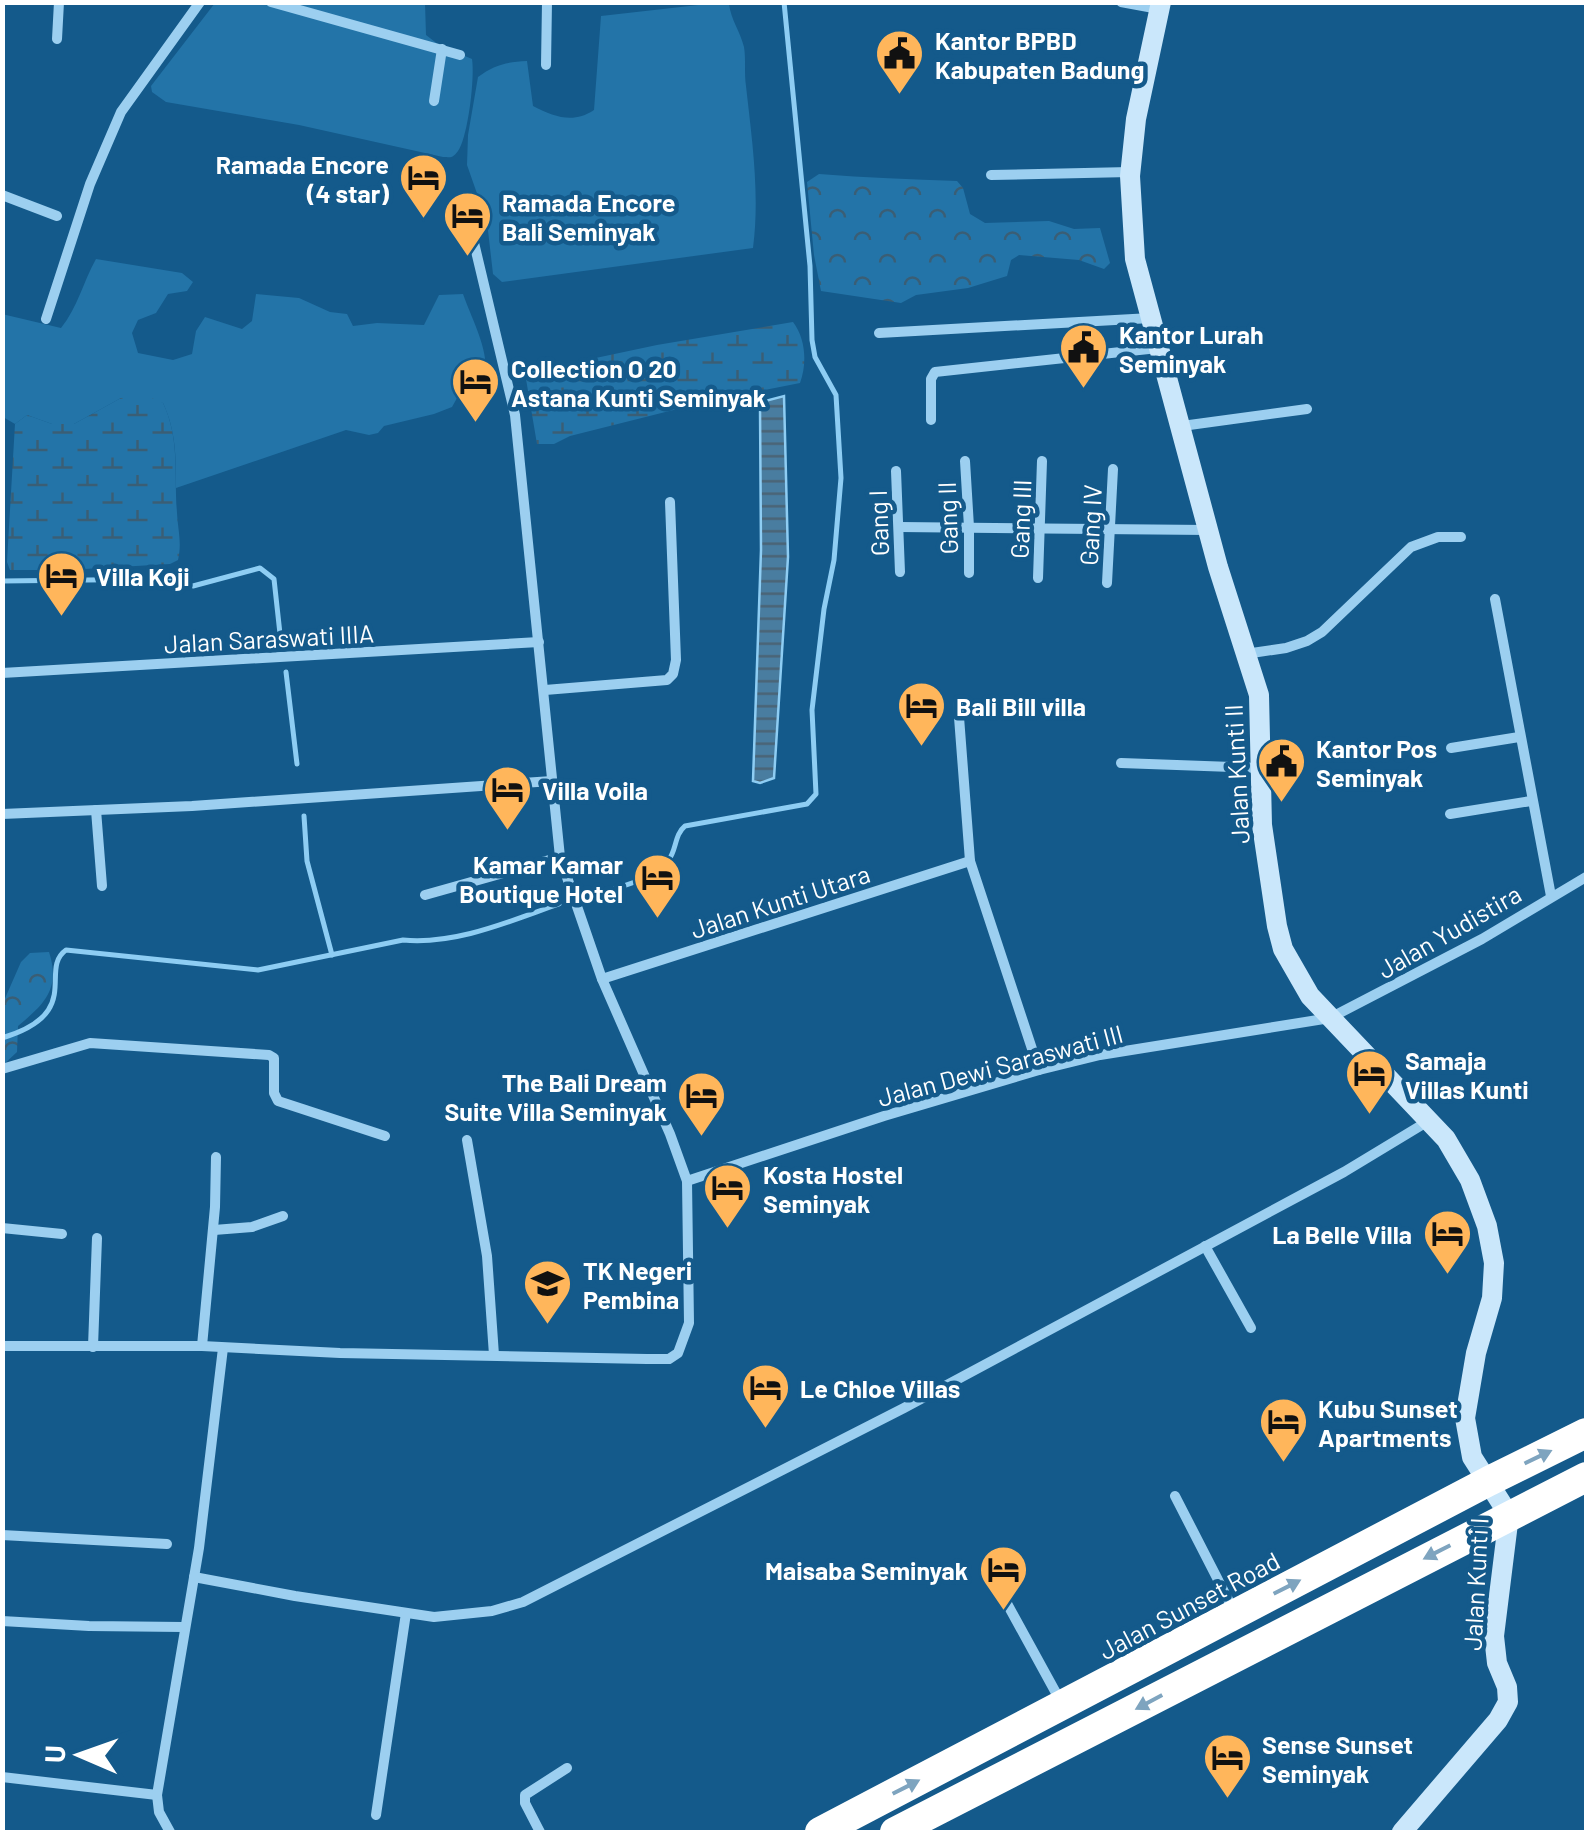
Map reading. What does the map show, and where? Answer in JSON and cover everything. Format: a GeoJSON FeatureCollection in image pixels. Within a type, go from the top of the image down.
{"type":"FeatureCollection","features":[{"type":"Feature","properties":{"kind":"highway","name":"Jalan Sunset Road"},"geometry":{"type":"LineString","coordinates":[[820,1832],[1489,1480],[1586,1433]]}},
{"type":"Feature","properties":{"kind":"highway"},"geometry":{"type":"LineString","coordinates":[[895,1832],[1586,1476]]}},
{"type":"Feature","properties":{"kind":"street"},"geometry":{"type":"LineString","coordinates":[[57,39],[59,2]]}},
{"type":"Feature","properties":{"kind":"street"},"geometry":{"type":"LineString","coordinates":[[46,318],[90,184],[122,112],[200,2]]}},
{"type":"Feature","properties":{"kind":"street"},"geometry":{"type":"LineString","coordinates":[[270,2],[460,55]]}},
{"type":"Feature","properties":{"kind":"street"},"geometry":{"type":"LineString","coordinates":[[546,66],[548,2]]}},
{"type":"Feature","properties":{"kind":"street"},"geometry":{"type":"LineString","coordinates":[[1121,2],[1160,6]]}},
{"type":"Feature","properties":{"kind":"street","name":"Jalan Kunti II"},"geometry":{"type":"LineString","coordinates":[[1160,6],[1136,119],[1130,172],[1135,258],[1208,530],[1259,695],[1263,837],[1277,926],[1301,983],[1430,1120],[1470,1180],[1487,1226],[1494,1262],[1492,1298],[1476,1352],[1465,1418],[1472,1457],[1489,1480]]}},
{"type":"Feature","properties":{"kind":"street"},"geometry":{"type":"LineString","coordinates":[[434,101],[442,49]]}},
{"type":"Feature","properties":{"kind":"street"},"geometry":{"type":"LineString","coordinates":[[991,175],[1130,172]]}},
{"type":"Feature","properties":{"kind":"street"},"geometry":{"type":"LineString","coordinates":[[2,195],[57,216]]}},
{"type":"Feature","properties":{"kind":"street"},"geometry":{"type":"LineString","coordinates":[[2,1346],[202,1346],[662,1359],[678,1353],[690,1308],[686,1276],[687,1181],[602,979],[560,857],[515,415],[470,226]]}},
{"type":"Feature","properties":{"kind":"street"},"geometry":{"type":"LineString","coordinates":[[879,333],[1150,318]]}},
{"type":"Feature","properties":{"kind":"street"},"geometry":{"type":"LineString","coordinates":[[932,420],[931,379],[935,372],[1158,348]]}},
{"type":"Feature","properties":{"kind":"street"},"geometry":{"type":"LineString","coordinates":[[1182,426],[1306,409]]}},
{"type":"Feature","properties":{"kind":"street","name":"Gang II"},"geometry":{"type":"LineString","coordinates":[[965,461],[970,528],[968,573]]}},
{"type":"Feature","properties":{"kind":"street","name":"Gang III"},"geometry":{"type":"LineString","coordinates":[[1038,578],[1042,461]]}},
{"type":"Feature","properties":{"kind":"street","name":"Gang IV"},"geometry":{"type":"LineString","coordinates":[[1107,583],[1114,469]]}},
{"type":"Feature","properties":{"kind":"street","name":"Gang I"},"geometry":{"type":"LineString","coordinates":[[896,471],[900,572]]}},
{"type":"Feature","properties":{"kind":"street"},"geometry":{"type":"LineString","coordinates":[[546,690],[667,680],[673,674],[676,660],[670,502]]}},
{"type":"Feature","properties":{"kind":"street"},"geometry":{"type":"LineString","coordinates":[[900,527],[1208,530]]}},
{"type":"Feature","properties":{"kind":"street"},"geometry":{"type":"LineString","coordinates":[[1244,654],[1308,641],[1411,548],[1438,537],[1461,536]]}},
{"type":"Feature","properties":{"kind":"street"},"geometry":{"type":"LineString","coordinates":[[1496,599],[1551,896]]}},
{"type":"Feature","properties":{"kind":"street","name":"Jalan Saraswati IIIA"},"geometry":{"type":"LineString","coordinates":[[2,673],[539,642]]}},
{"type":"Feature","properties":{"kind":"street"},"geometry":{"type":"LineString","coordinates":[[958,704],[970,860],[1039,1070]]}},
{"type":"Feature","properties":{"kind":"street"},"geometry":{"type":"LineString","coordinates":[[1452,748],[1519,737]]}},
{"type":"Feature","properties":{"kind":"street"},"geometry":{"type":"LineString","coordinates":[[1122,762],[1261,768]]}},
{"type":"Feature","properties":{"kind":"street"},"geometry":{"type":"LineString","coordinates":[[2,814],[552,781]]}},
{"type":"Feature","properties":{"kind":"street"},"geometry":{"type":"LineString","coordinates":[[1450,814],[1532,801]]}},
{"type":"Feature","properties":{"kind":"street"},"geometry":{"type":"LineString","coordinates":[[96,810],[102,886]]}},
{"type":"Feature","properties":{"kind":"street"},"geometry":{"type":"LineString","coordinates":[[424,894],[560,857]]}},
{"type":"Feature","properties":{"kind":"street","name":"Jalan Kunti Utara"},"geometry":{"type":"LineString","coordinates":[[602,979],[970,860]]}},
{"type":"Feature","properties":{"kind":"street","name":"Jalan Yudistira"},"geometry":{"type":"LineString","coordinates":[[1330,1018],[1482,939],[1586,877]]}},
{"type":"Feature","properties":{"kind":"street","name":"Jalan Dewi Saraswati III"},"geometry":{"type":"LineString","coordinates":[[687,1181],[1039,1070],[1100,1055],[1330,1018]]}},
{"type":"Feature","properties":{"kind":"street"},"geometry":{"type":"LineString","coordinates":[[2,1069],[90,1043],[269,1054],[274,1058],[274,1093],[278,1101],[384,1136]]}},
{"type":"Feature","properties":{"kind":"street"},"geometry":{"type":"LineString","coordinates":[[194,1577],[406,1612],[462,1616],[524,1602],[904,1408],[1376,1154],[1430,1120]]}},
{"type":"Feature","properties":{"kind":"street"},"geometry":{"type":"LineString","coordinates":[[468,1140],[486,1256],[494,1355]]}},
{"type":"Feature","properties":{"kind":"street"},"geometry":{"type":"LineString","coordinates":[[202,1346],[214,1230],[216,1157]]}},
{"type":"Feature","properties":{"kind":"street"},"geometry":{"type":"LineString","coordinates":[[214,1230],[252,1227],[283,1216]]}},
{"type":"Feature","properties":{"kind":"street"},"geometry":{"type":"LineString","coordinates":[[2,1228],[62,1234]]}},
{"type":"Feature","properties":{"kind":"street"},"geometry":{"type":"LineString","coordinates":[[93,1347],[97,1238]]}},
{"type":"Feature","properties":{"kind":"street"},"geometry":{"type":"LineString","coordinates":[[1205,1246],[1251,1328]]}},
{"type":"Feature","properties":{"kind":"street"},"geometry":{"type":"LineString","coordinates":[[163,1830],[157,1795],[194,1577],[223,1348]]}},
{"type":"Feature","properties":{"kind":"street","name":"Jalan Kunti I"},"geometry":{"type":"LineString","coordinates":[[1402,1832],[1505,1710],[1507,1687],[1496,1663],[1494,1636],[1508,1516],[1489,1480]]}},
{"type":"Feature","properties":{"kind":"street"},"geometry":{"type":"LineString","coordinates":[[1175,1496],[1236,1614]]}},
{"type":"Feature","properties":{"kind":"street"},"geometry":{"type":"LineString","coordinates":[[2,1534],[167,1544]]}},
{"type":"Feature","properties":{"kind":"street"},"geometry":{"type":"LineString","coordinates":[[1004,1598],[1063,1706]]}},
{"type":"Feature","properties":{"kind":"street"},"geometry":{"type":"LineString","coordinates":[[376,1814],[406,1612]]}},
{"type":"Feature","properties":{"kind":"street"},"geometry":{"type":"LineString","coordinates":[[2,1621],[183,1627]]}},
{"type":"Feature","properties":{"kind":"street"},"geometry":{"type":"LineString","coordinates":[[540,1832],[525,1804],[525,1795],[567,1768]]}},
{"type":"Feature","properties":{"kind":"street"},"geometry":{"type":"LineString","coordinates":[[2,1778],[157,1795]]}},
{"type":"Feature","properties":{"kind":"green space"},"geometry":{"type":"Polygon","coordinates":[[[215,3],[425,3],[426,35],[472,59],[470,106],[458,151],[443,157],[299,125],[166,102],[152,92],[151,86],[215,3]]]}},
{"type":"Feature","properties":{"kind":"green space"},"geometry":{"type":"Polygon","coordinates":[[[729,4],[744,47],[755,187],[753,248],[502,282],[493,274],[487,222],[467,165],[478,77],[501,65],[527,61],[533,106],[556,116],[579,117],[594,110],[601,16],[729,4]]]}},
{"type":"Feature","properties":{"kind":"green space"},"geometry":{"type":"Polygon","coordinates":[[[819,174],[957,181],[963,188],[970,214],[985,223],[1049,221],[1074,229],[1100,228],[1110,263],[1104,269],[1079,260],[1019,255],[1011,260],[1007,276],[968,288],[916,295],[901,303],[821,291],[807,182],[819,174]]]}},
{"type":"Feature","properties":{"kind":"green space"},"geometry":{"type":"Polygon","coordinates":[[[96,259],[182,273],[193,282],[187,291],[168,294],[156,313],[138,320],[132,333],[138,353],[173,360],[192,354],[196,331],[205,317],[242,329],[252,321],[256,294],[299,298],[330,312],[347,314],[353,326],[424,325],[439,295],[463,294],[483,346],[485,378],[462,389],[452,407],[434,414],[384,426],[369,435],[346,430],[176,488],[173,434],[163,403],[121,398],[74,424],[52,424],[27,415],[15,424],[3,417],[2,314],[61,328],[96,259]]]}},
{"type":"Feature","properties":{"kind":"green space"},"geometry":{"type":"Polygon","coordinates":[[[793,322],[804,352],[800,383],[713,400],[570,436],[554,444],[537,444],[525,373],[793,322]]]}},
{"type":"Feature","properties":{"kind":"green space"},"geometry":{"type":"Polygon","coordinates":[[[147,396],[163,403],[172,430],[178,560],[170,564],[10,570],[7,562],[15,424],[27,415],[52,424],[74,424],[121,398],[147,396]]]}},
{"type":"Feature","properties":{"kind":"green space"},"geometry":{"type":"Polygon","coordinates":[[[49,952],[53,976],[48,995],[18,1026],[17,1052],[3,1065],[3,1003],[21,962],[30,953],[49,952]]]}},
{"type":"Feature","properties":{"kind":"shaded area"},"geometry":{"type":"Polygon","coordinates":[[[784,396],[788,557],[774,778],[760,783],[753,781],[761,550],[760,407],[765,401],[784,396]]]}},
{"type":"Feature","properties":{"kind":"waterway"},"geometry":{"type":"LineString","coordinates":[[595,893],[634,882],[661,868],[671,857],[685,826],[807,804],[816,794],[812,710],[834,560],[841,478],[836,395],[815,357],[812,340],[810,266],[784,2]]}},
{"type":"Feature","properties":{"kind":"waterway"},"geometry":{"type":"LineString","coordinates":[[2,581],[172,579],[193,586],[260,568],[274,579],[281,643]]}},
{"type":"Feature","properties":{"kind":"waterway"},"geometry":{"type":"LineString","coordinates":[[286,672],[297,764]]}},
{"type":"Feature","properties":{"kind":"waterway"},"geometry":{"type":"LineString","coordinates":[[304,816],[307,861],[332,955]]}},
{"type":"Feature","properties":{"kind":"waterway"},"geometry":{"type":"LineString","coordinates":[[2,1038],[43,1017],[55,992],[59,958],[66,950],[258,970],[403,940],[463,935],[559,904]]}},
{"type":"Feature","properties":{"kind":"place","name":"Kantor BPBD Kabupaten Badung"},"geometry":{"type":"Point","coordinates":[900,96]}},
{"type":"Feature","properties":{"kind":"place","name":"Ramada Encore (4 star)"},"geometry":{"type":"Point","coordinates":[424,220]}},
{"type":"Feature","properties":{"kind":"place","name":"Ramada Encore Bali Seminyak"},"geometry":{"type":"Point","coordinates":[467,258]}},
{"type":"Feature","properties":{"kind":"place","name":"Kantor Lurah Seminyak"},"geometry":{"type":"Point","coordinates":[1084,390]}},
{"type":"Feature","properties":{"kind":"place","name":"Collection O 20 Astana Kunti Seminyak"},"geometry":{"type":"Point","coordinates":[476,424]}},
{"type":"Feature","properties":{"kind":"place","name":"Villa Koji"},"geometry":{"type":"Point","coordinates":[61,618]}},
{"type":"Feature","properties":{"kind":"place","name":"Bali Bill villa"},"geometry":{"type":"Point","coordinates":[921,748]}},
{"type":"Feature","properties":{"kind":"place","name":"Kantor Pos Seminyak"},"geometry":{"type":"Point","coordinates":[1281,804]}},
{"type":"Feature","properties":{"kind":"place","name":"Villa Voila"},"geometry":{"type":"Point","coordinates":[507,832]}},
{"type":"Feature","properties":{"kind":"place","name":"Kamar Kamar Boutique Hotel"},"geometry":{"type":"Point","coordinates":[658,920]}},
{"type":"Feature","properties":{"kind":"place","name":"Samaja Villas Kunti"},"geometry":{"type":"Point","coordinates":[1370,1116]}},
{"type":"Feature","properties":{"kind":"place","name":"The Bali Dream Suite Villa Seminyak"},"geometry":{"type":"Point","coordinates":[702,1138]}},
{"type":"Feature","properties":{"kind":"place","name":"Kosta Hostel Seminyak"},"geometry":{"type":"Point","coordinates":[728,1230]}},
{"type":"Feature","properties":{"kind":"place","name":"La Belle Villa"},"geometry":{"type":"Point","coordinates":[1447,1276]}},
{"type":"Feature","properties":{"kind":"place","name":"TK Negeri Pembina"},"geometry":{"type":"Point","coordinates":[548,1326]}},
{"type":"Feature","properties":{"kind":"place","name":"Le Chloe Villas"},"geometry":{"type":"Point","coordinates":[765,1430]}},
{"type":"Feature","properties":{"kind":"place","name":"Kubu Sunset Apartments"},"geometry":{"type":"Point","coordinates":[1283,1464]}},
{"type":"Feature","properties":{"kind":"place","name":"Maisaba Seminyak"},"geometry":{"type":"Point","coordinates":[1003,1612]}},
{"type":"Feature","properties":{"kind":"place","name":"Sense Sunset Seminyak"},"geometry":{"type":"Point","coordinates":[1227,1800]}}]}
